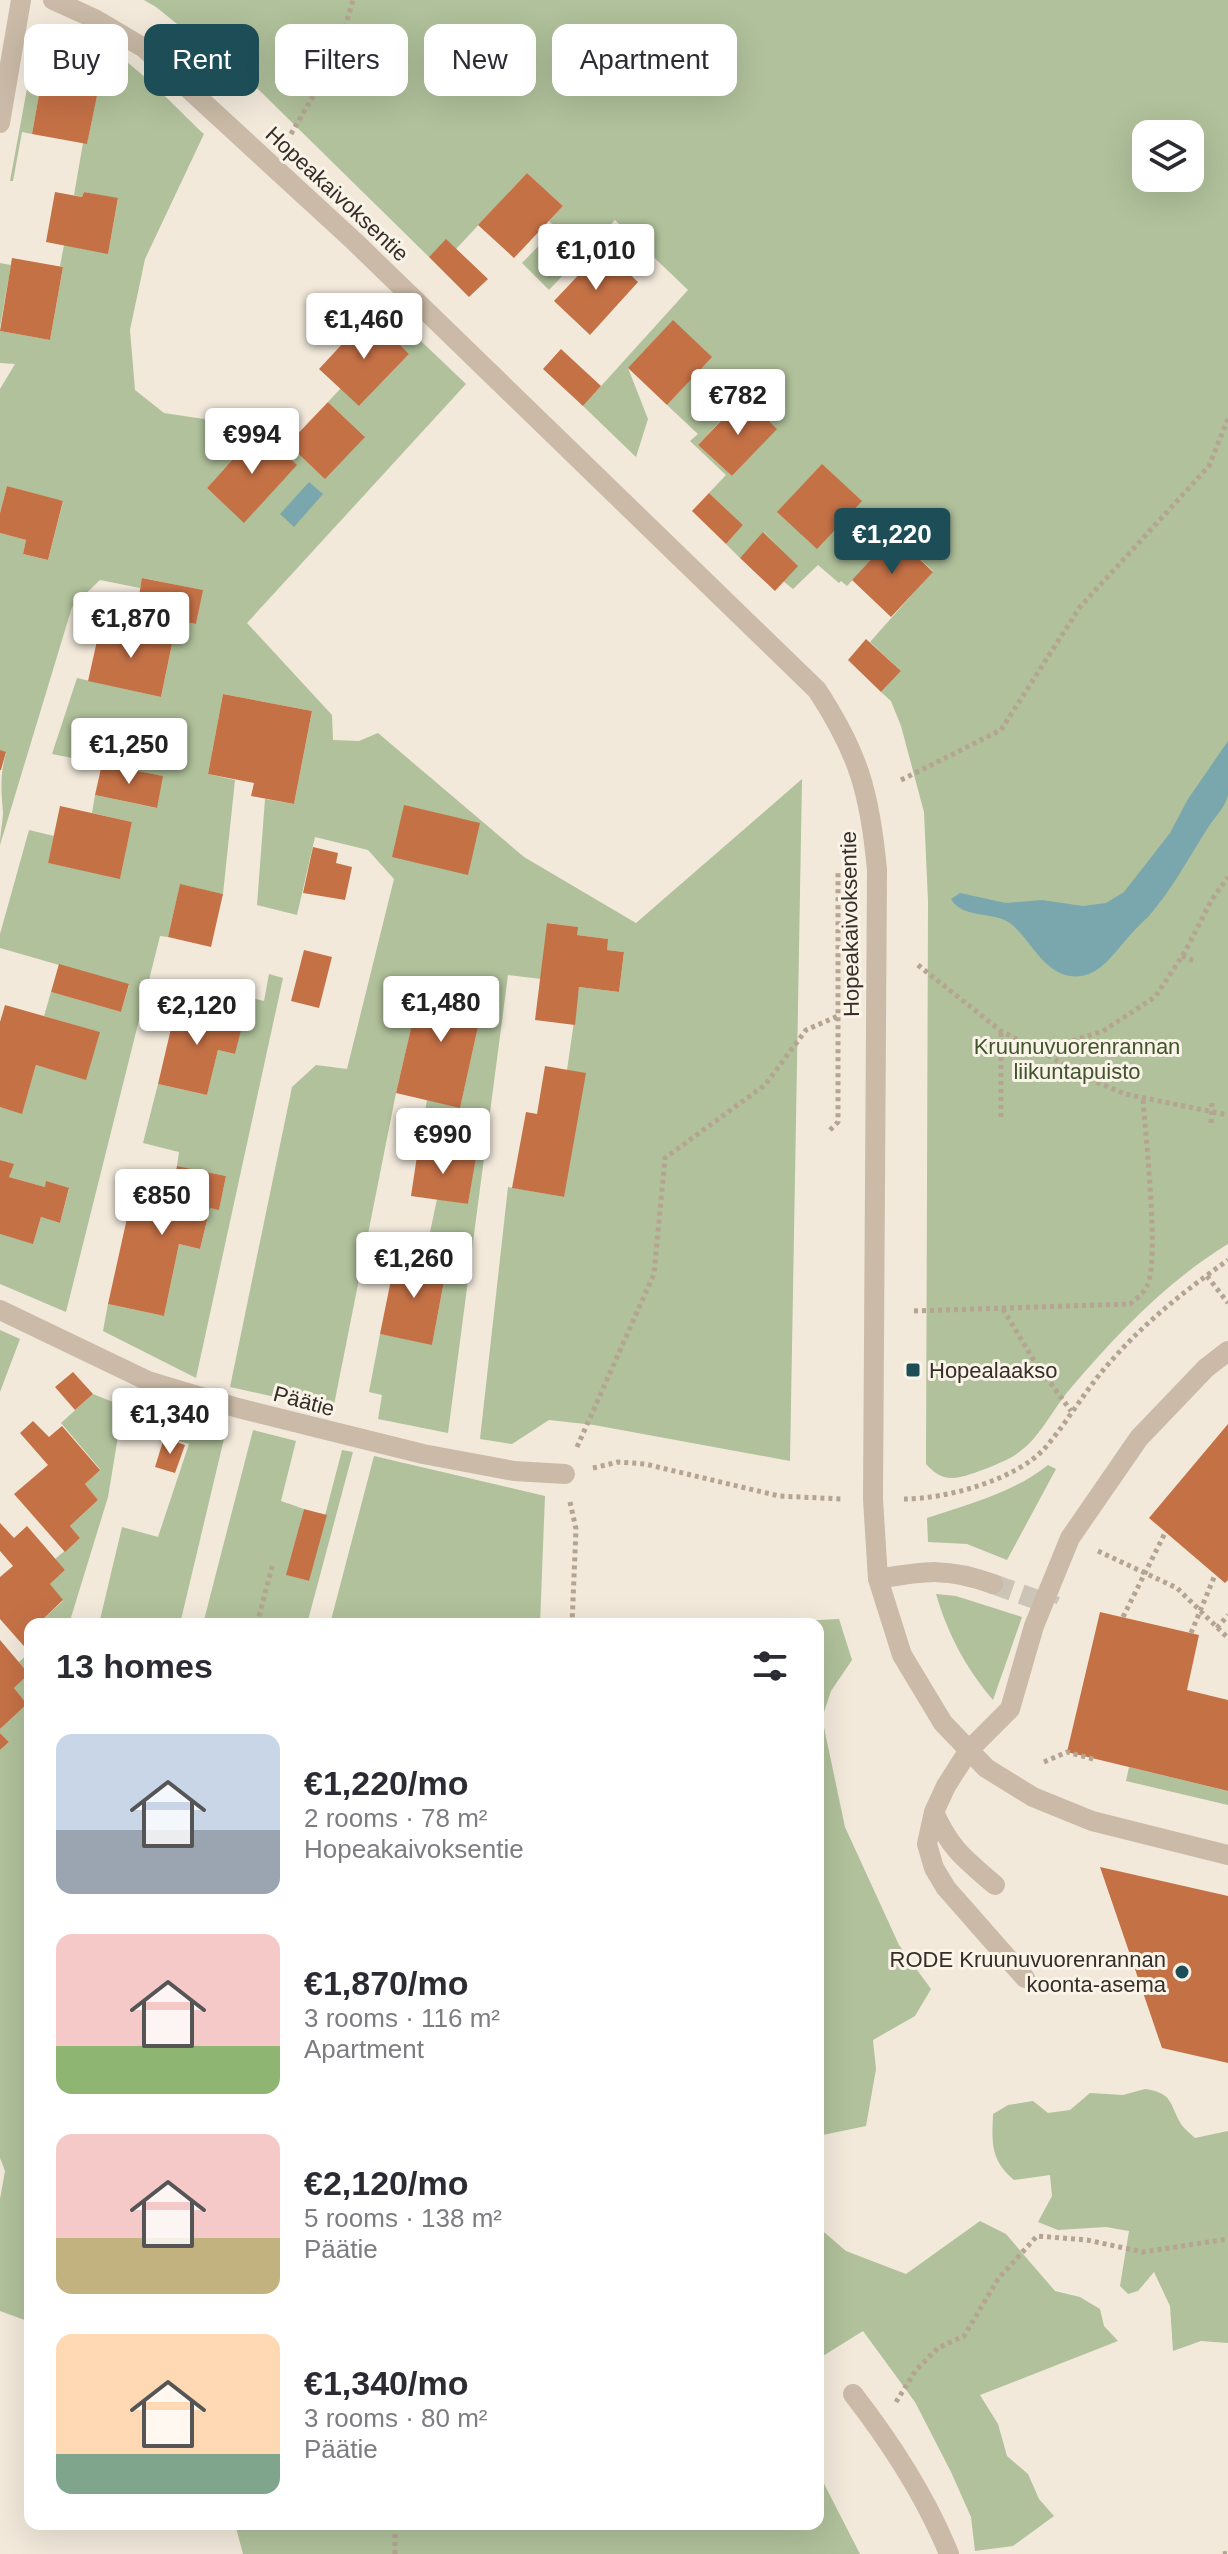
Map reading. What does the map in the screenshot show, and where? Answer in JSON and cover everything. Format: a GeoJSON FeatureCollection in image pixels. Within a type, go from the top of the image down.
{"type":"FeatureCollection","features":[{"type":"Feature","properties":{"kind":"street"},"geometry":{"type":"LineString","coordinates":[[0,123],[21,0]]}},
{"type":"Feature","properties":{"kind":"street","name":"Hopeakaivoksentie"},"geometry":{"type":"LineString","coordinates":[[53,0],[95,19],[144,48],[168,69],[354,241],[817,690],[838,722],[866,788],[877,870],[873,1499],[878,1579],[902,1655],[943,1723],[986,1768],[1033,1797],[1092,1821],[1228,1855]]}},
{"type":"Feature","properties":{"kind":"street","name":"Päätie"},"geometry":{"type":"LineString","coordinates":[[0,1310],[148,1381],[238,1408],[423,1454],[514,1471],[565,1474]]}},
{"type":"Feature","properties":{"kind":"street"},"geometry":{"type":"LineString","coordinates":[[1025,1978],[946,1888],[934,1868],[927,1844],[934,1812],[969,1750],[1010,1709],[1034,1626],[1070,1538],[1139,1438],[1206,1368],[1228,1351]]}},
{"type":"Feature","properties":{"kind":"street"},"geometry":{"type":"LineString","coordinates":[[878,1579],[941,1570],[964,1573],[993,1584]]}},
{"type":"Feature","properties":{"kind":"street"},"geometry":{"type":"LineString","coordinates":[[934,1812],[945,1837],[967,1862],[995,1885]]}},
{"type":"Feature","properties":{"kind":"street"},"geometry":{"type":"LineString","coordinates":[[853,2394],[873,2420],[934,2518],[949,2554]]}},
{"type":"Feature","properties":{"kind":"path"},"geometry":{"type":"LineString","coordinates":[[291,134],[337,55],[353,0]]}},
{"type":"Feature","properties":{"kind":"path"},"geometry":{"type":"LineString","coordinates":[[901,780],[1001,730],[1080,607],[1209,466],[1228,419]]}},
{"type":"Feature","properties":{"kind":"path"},"geometry":{"type":"LineString","coordinates":[[830,1130],[838,1122],[838,871]]}},
{"type":"Feature","properties":{"kind":"path"},"geometry":{"type":"LineString","coordinates":[[1040,1051],[1103,1031],[1155,997],[1228,877]]}},
{"type":"Feature","properties":{"kind":"path"},"geometry":{"type":"LineString","coordinates":[[1182,956],[1194,961]]}},
{"type":"Feature","properties":{"kind":"path"},"geometry":{"type":"LineString","coordinates":[[918,965],[1001,1031],[1082,1076],[1125,1094],[1228,1115]]}},
{"type":"Feature","properties":{"kind":"path"},"geometry":{"type":"LineString","coordinates":[[572,1618],[576,1529],[565,1474],[654,1274],[665,1158],[765,1085],[806,1030],[838,1016]]}},
{"type":"Feature","properties":{"kind":"path"},"geometry":{"type":"LineString","coordinates":[[1001,1031],[1001,1117]]}},
{"type":"Feature","properties":{"kind":"path"},"geometry":{"type":"LineString","coordinates":[[914,1311],[1130,1304],[1147,1288],[1151,1275],[1154,1209],[1143,1098]]}},
{"type":"Feature","properties":{"kind":"path"},"geometry":{"type":"LineString","coordinates":[[1211,1123],[1212,1100]]}},
{"type":"Feature","properties":{"kind":"path"},"geometry":{"type":"LineString","coordinates":[[917,1499],[939,1497],[1023,1467],[1044,1449],[1085,1392],[1134,1336],[1167,1305],[1228,1260]]}},
{"type":"Feature","properties":{"kind":"path"},"geometry":{"type":"LineString","coordinates":[[1207,1275],[1228,1303]]}},
{"type":"Feature","properties":{"kind":"path"},"geometry":{"type":"LineString","coordinates":[[1003,1309],[1033,1359],[1071,1412]]}},
{"type":"Feature","properties":{"kind":"path"},"geometry":{"type":"LineString","coordinates":[[565,1474],[618,1462],[645,1464],[779,1496],[830,1499]]}},
{"type":"Feature","properties":{"kind":"path"},"geometry":{"type":"LineString","coordinates":[[1123,1617],[1165,1533]]}},
{"type":"Feature","properties":{"kind":"path"},"geometry":{"type":"LineString","coordinates":[[1070,1538],[1177,1588],[1228,1638]]}},
{"type":"Feature","properties":{"kind":"path"},"geometry":{"type":"LineString","coordinates":[[259,1618],[273,1563]]}},
{"type":"Feature","properties":{"kind":"path"},"geometry":{"type":"LineString","coordinates":[[1191,1633],[1215,1575]]}},
{"type":"Feature","properties":{"kind":"path"},"geometry":{"type":"LineString","coordinates":[[1217,1628],[1228,1615]]}},
{"type":"Feature","properties":{"kind":"path"},"geometry":{"type":"LineString","coordinates":[[1044,1762],[1067,1752],[1093,1759]]}},
{"type":"Feature","properties":{"kind":"path"},"geometry":{"type":"LineString","coordinates":[[873,2420],[895,2403],[916,2370],[938,2348],[964,2336],[998,2279],[1037,2236],[1087,2240],[1143,2252],[1228,2239]]}},
{"type":"Feature","properties":{"kind":"path"},"geometry":{"type":"LineString","coordinates":[[395,2530],[395,2554]]}},
{"type":"Feature","properties":{"kind":"green space","name":"Kruunuvuorenrannan liikuntapuisto"},"geometry":{"type":"Polygon","coordinates":[[[144,0],[1228,0],[1228,1244],[1184,1275],[1143,1310],[1070,1389],[1024,1449],[1010,1458],[957,1478],[944,1477],[926,1464],[928,901],[924,812],[901,726],[891,701],[881,692],[901,671],[870,642],[933,571],[894,535],[847,586],[818,565],[793,589],[783,581],[797,566],[764,532],[740,558],[726,544],[743,525],[709,493],[726,475],[690,441],[698,434],[667,405],[711,357],[628,368],[648,419],[636,457],[583,406],[688,290],[615,220],[549,290],[522,263],[556,228],[549,221],[563,206],[527,173],[456,249],[446,240],[429,257],[259,90],[259,24],[177,24],[144,0]],[[743,397],[698,445],[732,476],[776,429],[743,397]]]}},
{"type":"Feature","properties":{"kind":"green space"},"geometry":{"type":"Polygon","coordinates":[[[128,63],[144,77],[144,96],[165,96],[204,134],[145,259],[130,330],[135,390],[164,413],[204,419],[239,452],[207,488],[244,522],[296,465],[282,451],[288,444],[325,478],[364,436],[328,402],[341,388],[360,405],[409,354],[370,314],[381,303],[466,384],[247,623],[332,715],[333,740],[359,741],[378,733],[524,857],[636,923],[802,779],[790,1461],[594,1425],[549,1420],[512,1444],[480,1439],[508,1187],[564,1197],[567,1070],[579,987],[619,992],[624,952],[607,950],[607,939],[577,935],[577,927],[548,923],[541,979],[508,975],[448,1433],[378,1419],[382,1395],[369,1392],[380,1334],[432,1344],[447,1266],[424,1261],[437,1199],[468,1204],[475,1158],[418,1149],[427,1100],[460,1107],[485,995],[422,982],[396,1093],[333,1410],[230,1387],[292,1087],[316,1065],[347,1069],[394,879],[368,850],[315,837],[297,915],[257,905],[265,799],[294,804],[312,711],[223,694],[208,774],[235,780],[223,894],[180,885],[168,937],[160,936],[66,1312],[0,1284],[0,1234],[33,1243],[41,1217],[60,1223],[69,1189],[45,1187],[9,1177],[13,1164],[0,1160],[0,1107],[22,1113],[36,1065],[86,1079],[99,1032],[44,1016],[51,992],[121,1012],[129,985],[0,948],[0,934],[29,830],[54,836],[48,863],[120,878],[132,822],[92,813],[95,795],[156,808],[162,776],[52,754],[77,678],[161,697],[173,639],[132,630],[136,613],[196,624],[202,590],[143,578],[140,588],[100,580],[72,607],[0,845],[3,812],[1,789],[6,753],[0,750],[0,533],[26,540],[23,554],[48,560],[63,502],[7,486],[0,513],[0,389],[15,364],[0,363],[0,331],[50,340],[64,245],[108,253],[118,199],[84,192],[82,197],[74,195],[83,143],[87,143],[97,96],[128,96],[128,63]]]}},
{"type":"Feature","properties":{"kind":"green space"},"geometry":{"type":"Polygon","coordinates":[[[26,96],[39,96],[32,134],[22,132],[13,181],[10,181],[26,96]]]}},
{"type":"Feature","properties":{"kind":"green space"},"geometry":{"type":"Polygon","coordinates":[[[0,263],[11,265],[0,327],[0,263]]]}},
{"type":"Feature","properties":{"kind":"green space"},"geometry":{"type":"Polygon","coordinates":[[[269,974],[283,978],[196,1378],[103,1331],[108,1304],[164,1316],[179,1244],[200,1249],[210,1208],[219,1209],[226,1176],[177,1166],[179,1152],[143,1143],[158,1084],[207,1095],[218,1050],[235,1054],[248,997],[264,1001],[269,974]]]}},
{"type":"Feature","properties":{"kind":"green space"},"geometry":{"type":"Polygon","coordinates":[[[0,1330],[20,1339],[0,1392],[0,1330]]]}},
{"type":"Feature","properties":{"kind":"green space"},"geometry":{"type":"Polygon","coordinates":[[[93,1394],[123,1406],[108,1497],[71,1618],[45,1618],[63,1601],[50,1584],[65,1570],[55,1559],[80,1538],[70,1526],[98,1500],[85,1484],[100,1469],[61,1423],[93,1394]]]}},
{"type":"Feature","properties":{"kind":"green space"},"geometry":{"type":"Polygon","coordinates":[[[165,1402],[228,1422],[181,1618],[100,1618],[122,1527],[158,1537],[189,1444],[155,1433],[165,1402]]]}},
{"type":"Feature","properties":{"kind":"green space"},"geometry":{"type":"Polygon","coordinates":[[[253,1430],[296,1441],[281,1501],[304,1509],[287,1575],[308,1581],[342,1450],[353,1452],[309,1618],[205,1618],[253,1430]]]}},
{"type":"Feature","properties":{"kind":"green space"},"geometry":{"type":"Polygon","coordinates":[[[374,1456],[545,1496],[540,1618],[332,1618],[374,1456]]]}},
{"type":"Feature","properties":{"kind":"green space"},"geometry":{"type":"Polygon","coordinates":[[[1048,1465],[1056,1469],[1007,1560],[967,1544],[928,1542],[927,1518],[1005,1490],[1048,1465]]]}},
{"type":"Feature","properties":{"kind":"green space"},"geometry":{"type":"Polygon","coordinates":[[[936,1594],[956,1596],[1022,1617],[993,1700],[959,1650],[936,1594]]]}},
{"type":"Feature","properties":{"kind":"green space"},"geometry":{"type":"Polygon","coordinates":[[[839,1619],[852,1660],[831,1691],[824,1712],[824,1620],[839,1619]]]}},
{"type":"Feature","properties":{"kind":"green space"},"geometry":{"type":"Polygon","coordinates":[[[24,1679],[24,1700],[14,1688],[24,1679]]]}},
{"type":"Feature","properties":{"kind":"green space"},"geometry":{"type":"Polygon","coordinates":[[[24,1707],[24,2320],[0,2311],[0,2199],[5,2171],[0,2158],[0,1750],[9,1742],[0,1729],[24,1707]]]}},
{"type":"Feature","properties":{"kind":"green space"},"geometry":{"type":"Polygon","coordinates":[[[824,1727],[845,1827],[899,1945],[931,1989],[915,2016],[873,2040],[876,2069],[866,2126],[824,2135],[824,1727]]]}},
{"type":"Feature","properties":{"kind":"green space"},"geometry":{"type":"Polygon","coordinates":[[[1129,1767],[1228,1791],[1228,1805],[1126,1781],[1129,1767]]]}},
{"type":"Feature","properties":{"kind":"green space"},"geometry":{"type":"Polygon","coordinates":[[[1145,2089],[1166,2096],[1182,2126],[1195,2138],[1228,2131],[1228,2343],[1201,2341],[1173,2351],[1170,2306],[1154,2272],[1138,2291],[1128,2294],[1120,2286],[1129,2231],[1106,2227],[1058,2230],[1038,2222],[1052,2196],[1050,2175],[1014,2180],[1000,2165],[994,2150],[993,2114],[1008,2105],[1033,2101],[1048,2113],[1070,2110],[1090,2093],[1123,2095],[1145,2089]]]}},
{"type":"Feature","properties":{"kind":"green space"},"geometry":{"type":"Polygon","coordinates":[[[980,2221],[1006,2234],[1055,2291],[1080,2297],[1100,2309],[1104,2326],[1118,2341],[980,2395],[998,2424],[1007,2456],[1028,2474],[1039,2499],[1054,2516],[1013,2546],[975,2551],[971,2517],[951,2472],[915,2402],[863,2331],[824,2355],[824,2232],[846,2251],[906,2274],[980,2221]]]}},
{"type":"Feature","properties":{"kind":"green space"},"geometry":{"type":"Polygon","coordinates":[[[824,2484],[860,2554],[243,2554],[237,2530],[824,2530],[824,2484]]]}},
{"type":"Feature","properties":{"kind":"water"},"geometry":{"type":"Polygon","coordinates":[[[309,482],[323,494],[294,527],[280,514],[309,482]]]}},
{"type":"Feature","properties":{"kind":"water"},"geometry":{"type":"Polygon","coordinates":[[[1228,741],[1228,795],[1225,803],[1157,907],[1109,960],[1089,974],[1069,976],[1058,972],[1010,923],[962,910],[951,899],[960,893],[1006,903],[1042,900],[1083,906],[1106,903],[1124,892],[1170,833],[1188,799],[1228,741]]]}},
{"type":"Feature","properties":{"kind":"building"},"geometry":{"type":"Polygon","coordinates":[[[39,96],[97,96],[87,144],[32,134],[39,96]]]}},
{"type":"Feature","properties":{"kind":"building"},"geometry":{"type":"Polygon","coordinates":[[[527,173],[563,206],[514,258],[478,225],[527,173]]]}},
{"type":"Feature","properties":{"kind":"building"},"geometry":{"type":"Polygon","coordinates":[[[55,192],[82,197],[84,192],[118,198],[108,254],[46,242],[55,192]]]}},
{"type":"Feature","properties":{"kind":"building"},"geometry":{"type":"Polygon","coordinates":[[[446,239],[488,279],[469,297],[429,257],[446,239]]]}},
{"type":"Feature","properties":{"kind":"building"},"geometry":{"type":"Polygon","coordinates":[[[603,249],[638,282],[590,335],[554,301],[603,249]]]}},
{"type":"Feature","properties":{"kind":"building"},"geometry":{"type":"Polygon","coordinates":[[[12,258],[63,267],[50,340],[0,331],[12,258]]]}},
{"type":"Feature","properties":{"kind":"building"},"geometry":{"type":"Polygon","coordinates":[[[370,314],[409,354],[359,406],[319,369],[370,314]]]}},
{"type":"Feature","properties":{"kind":"building"},"geometry":{"type":"Polygon","coordinates":[[[673,320],[712,357],[667,405],[628,368],[673,320]]]}},
{"type":"Feature","properties":{"kind":"building"},"geometry":{"type":"Polygon","coordinates":[[[561,349],[601,386],[583,406],[543,369],[561,349]]]}},
{"type":"Feature","properties":{"kind":"building"},"geometry":{"type":"Polygon","coordinates":[[[744,397],[777,429],[732,476],[698,445],[744,397]]]}},
{"type":"Feature","properties":{"kind":"building"},"geometry":{"type":"Polygon","coordinates":[[[328,402],[365,437],[325,479],[288,444],[328,402]]]}},
{"type":"Feature","properties":{"kind":"building"},"geometry":{"type":"Polygon","coordinates":[[[259,430],[297,465],[244,523],[207,488],[259,430]]]}},
{"type":"Feature","properties":{"kind":"building"},"geometry":{"type":"Polygon","coordinates":[[[822,464],[862,501],[817,549],[777,512],[822,464]]]}},
{"type":"Feature","properties":{"kind":"building"},"geometry":{"type":"Polygon","coordinates":[[[7,486],[63,501],[48,560],[23,554],[26,540],[0,533],[0,513],[7,486]]]}},
{"type":"Feature","properties":{"kind":"building"},"geometry":{"type":"Polygon","coordinates":[[[709,493],[743,525],[726,544],[692,511],[709,493]]]}},
{"type":"Feature","properties":{"kind":"building"},"geometry":{"type":"Polygon","coordinates":[[[763,532],[798,566],[775,591],[740,558],[763,532]]]}},
{"type":"Feature","properties":{"kind":"building"},"geometry":{"type":"Polygon","coordinates":[[[894,535],[933,572],[891,617],[852,580],[894,535]]]}},
{"type":"Feature","properties":{"kind":"building"},"geometry":{"type":"Polygon","coordinates":[[[142,578],[203,590],[196,624],[136,613],[142,578]]]}},
{"type":"Feature","properties":{"kind":"building"},"geometry":{"type":"Polygon","coordinates":[[[101,623],[173,639],[161,697],[88,681],[101,623]]]}},
{"type":"Feature","properties":{"kind":"building"},"geometry":{"type":"Polygon","coordinates":[[[866,639],[901,671],[881,692],[848,660],[866,639]]]}},
{"type":"Feature","properties":{"kind":"building"},"geometry":{"type":"Polygon","coordinates":[[[223,694],[312,711],[294,804],[251,796],[254,783],[208,774],[223,694]]]}},
{"type":"Feature","properties":{"kind":"building"},"geometry":{"type":"Polygon","coordinates":[[[0,750],[6,752],[1,770],[0,770],[0,750]]]}},
{"type":"Feature","properties":{"kind":"building"},"geometry":{"type":"Polygon","coordinates":[[[102,764],[163,776],[157,808],[95,795],[102,764]]]}},
{"type":"Feature","properties":{"kind":"building"},"geometry":{"type":"Polygon","coordinates":[[[404,805],[480,823],[468,875],[392,857],[404,805]]]}},
{"type":"Feature","properties":{"kind":"building"},"geometry":{"type":"Polygon","coordinates":[[[60,806],[132,822],[120,879],[48,863],[60,806]]]}},
{"type":"Feature","properties":{"kind":"building"},"geometry":{"type":"Polygon","coordinates":[[[313,847],[338,853],[336,863],[352,867],[345,900],[303,893],[313,847]]]}},
{"type":"Feature","properties":{"kind":"building"},"geometry":{"type":"Polygon","coordinates":[[[180,884],[223,894],[211,947],[168,937],[180,884]]]}},
{"type":"Feature","properties":{"kind":"building"},"geometry":{"type":"Polygon","coordinates":[[[547,923],[578,927],[577,935],[608,939],[607,950],[624,952],[619,992],[579,987],[575,1025],[535,1020],[547,923]]]}},
{"type":"Feature","properties":{"kind":"building"},"geometry":{"type":"Polygon","coordinates":[[[304,950],[332,957],[319,1008],[291,1001],[304,950]]]}},
{"type":"Feature","properties":{"kind":"building"},"geometry":{"type":"Polygon","coordinates":[[[59,964],[129,984],[121,1012],[51,992],[59,964]]]}},
{"type":"Feature","properties":{"kind":"building"},"geometry":{"type":"Polygon","coordinates":[[[422,981],[485,995],[460,1108],[396,1093],[422,981]]]}},
{"type":"Feature","properties":{"kind":"building"},"geometry":{"type":"Polygon","coordinates":[[[177,1003],[244,1018],[235,1054],[218,1050],[207,1095],[158,1084],[177,1003]]]}},
{"type":"Feature","properties":{"kind":"building"},"geometry":{"type":"Polygon","coordinates":[[[5,1005],[100,1032],[86,1080],[36,1065],[22,1114],[0,1107],[0,1022],[5,1005]]]}},
{"type":"Feature","properties":{"kind":"building"},"geometry":{"type":"Polygon","coordinates":[[[545,1066],[586,1073],[564,1197],[512,1188],[526,1112],[537,1114],[545,1066]]]}},
{"type":"Feature","properties":{"kind":"building"},"geometry":{"type":"Polygon","coordinates":[[[418,1149],[476,1157],[468,1204],[411,1196],[418,1149]]]}},
{"type":"Feature","properties":{"kind":"building"},"geometry":{"type":"Polygon","coordinates":[[[0,1160],[14,1164],[9,1177],[45,1187],[46,1181],[69,1188],[60,1223],[41,1217],[33,1244],[0,1234],[0,1160]]]}},
{"type":"Feature","properties":{"kind":"building"},"geometry":{"type":"Polygon","coordinates":[[[177,1166],[226,1176],[219,1210],[210,1208],[200,1249],[179,1244],[164,1316],[108,1304],[135,1182],[172,1190],[177,1166]]]}},
{"type":"Feature","properties":{"kind":"building"},"geometry":{"type":"Polygon","coordinates":[[[396,1255],[447,1265],[432,1345],[380,1334],[396,1255]]]}},
{"type":"Feature","properties":{"kind":"building"},"geometry":{"type":"Polygon","coordinates":[[[73,1372],[93,1394],[75,1410],[55,1387],[73,1372]]]}},
{"type":"Feature","properties":{"kind":"building"},"geometry":{"type":"Polygon","coordinates":[[[33,1421],[49,1437],[62,1426],[100,1470],[85,1484],[98,1500],[70,1526],[80,1538],[65,1552],[14,1494],[48,1465],[20,1433],[33,1421]]]}},
{"type":"Feature","properties":{"kind":"building"},"geometry":{"type":"Polygon","coordinates":[[[1228,1424],[1228,1580],[1225,1583],[1149,1518],[1228,1424]]]}},
{"type":"Feature","properties":{"kind":"building"},"geometry":{"type":"Polygon","coordinates":[[[164,1438],[185,1445],[175,1473],[155,1467],[164,1438]]]}},
{"type":"Feature","properties":{"kind":"building"},"geometry":{"type":"Polygon","coordinates":[[[304,1509],[327,1515],[309,1581],[286,1575],[304,1509]]]}},
{"type":"Feature","properties":{"kind":"building"},"geometry":{"type":"Polygon","coordinates":[[[0,1523],[14,1538],[27,1526],[65,1570],[50,1584],[63,1600],[44,1618],[24,1618],[24,1646],[0,1619],[0,1577],[13,1566],[0,1551],[0,1523]]]}},
{"type":"Feature","properties":{"kind":"building"},"geometry":{"type":"Polygon","coordinates":[[[1100,1612],[1199,1635],[1187,1690],[1228,1700],[1228,1791],[1067,1752],[1100,1612]]]}},
{"type":"Feature","properties":{"kind":"building"},"geometry":{"type":"Polygon","coordinates":[[[0,1640],[24,1668],[24,1679],[14,1688],[24,1700],[24,1707],[0,1729],[0,1640]]]}},
{"type":"Feature","properties":{"kind":"building"},"geometry":{"type":"Polygon","coordinates":[[[0,1733],[9,1742],[0,1750],[0,1733]]]}},
{"type":"Feature","properties":{"kind":"building","name":"RODE Kruunuvuorenrannan koonta-asema"},"geometry":{"type":"Polygon","coordinates":[[[1100,1867],[1228,1896],[1228,2063],[1162,2048],[1100,1867]]]}},
{"type":"Feature","properties":{"kind":"tunnel"},"geometry":{"type":"LineString","coordinates":[[993,1584],[1046,1603],[1051,1593]]}},
{"type":"Feature","properties":{"kind":"place","name":"Hopealaakso"},"geometry":{"type":"Point","coordinates":[913,1370]}},
{"type":"Feature","properties":{"kind":"place","name":"RODE Kruunuvuorenrannan koonta-asema"},"geometry":{"type":"Point","coordinates":[1182,1972]}}]}
